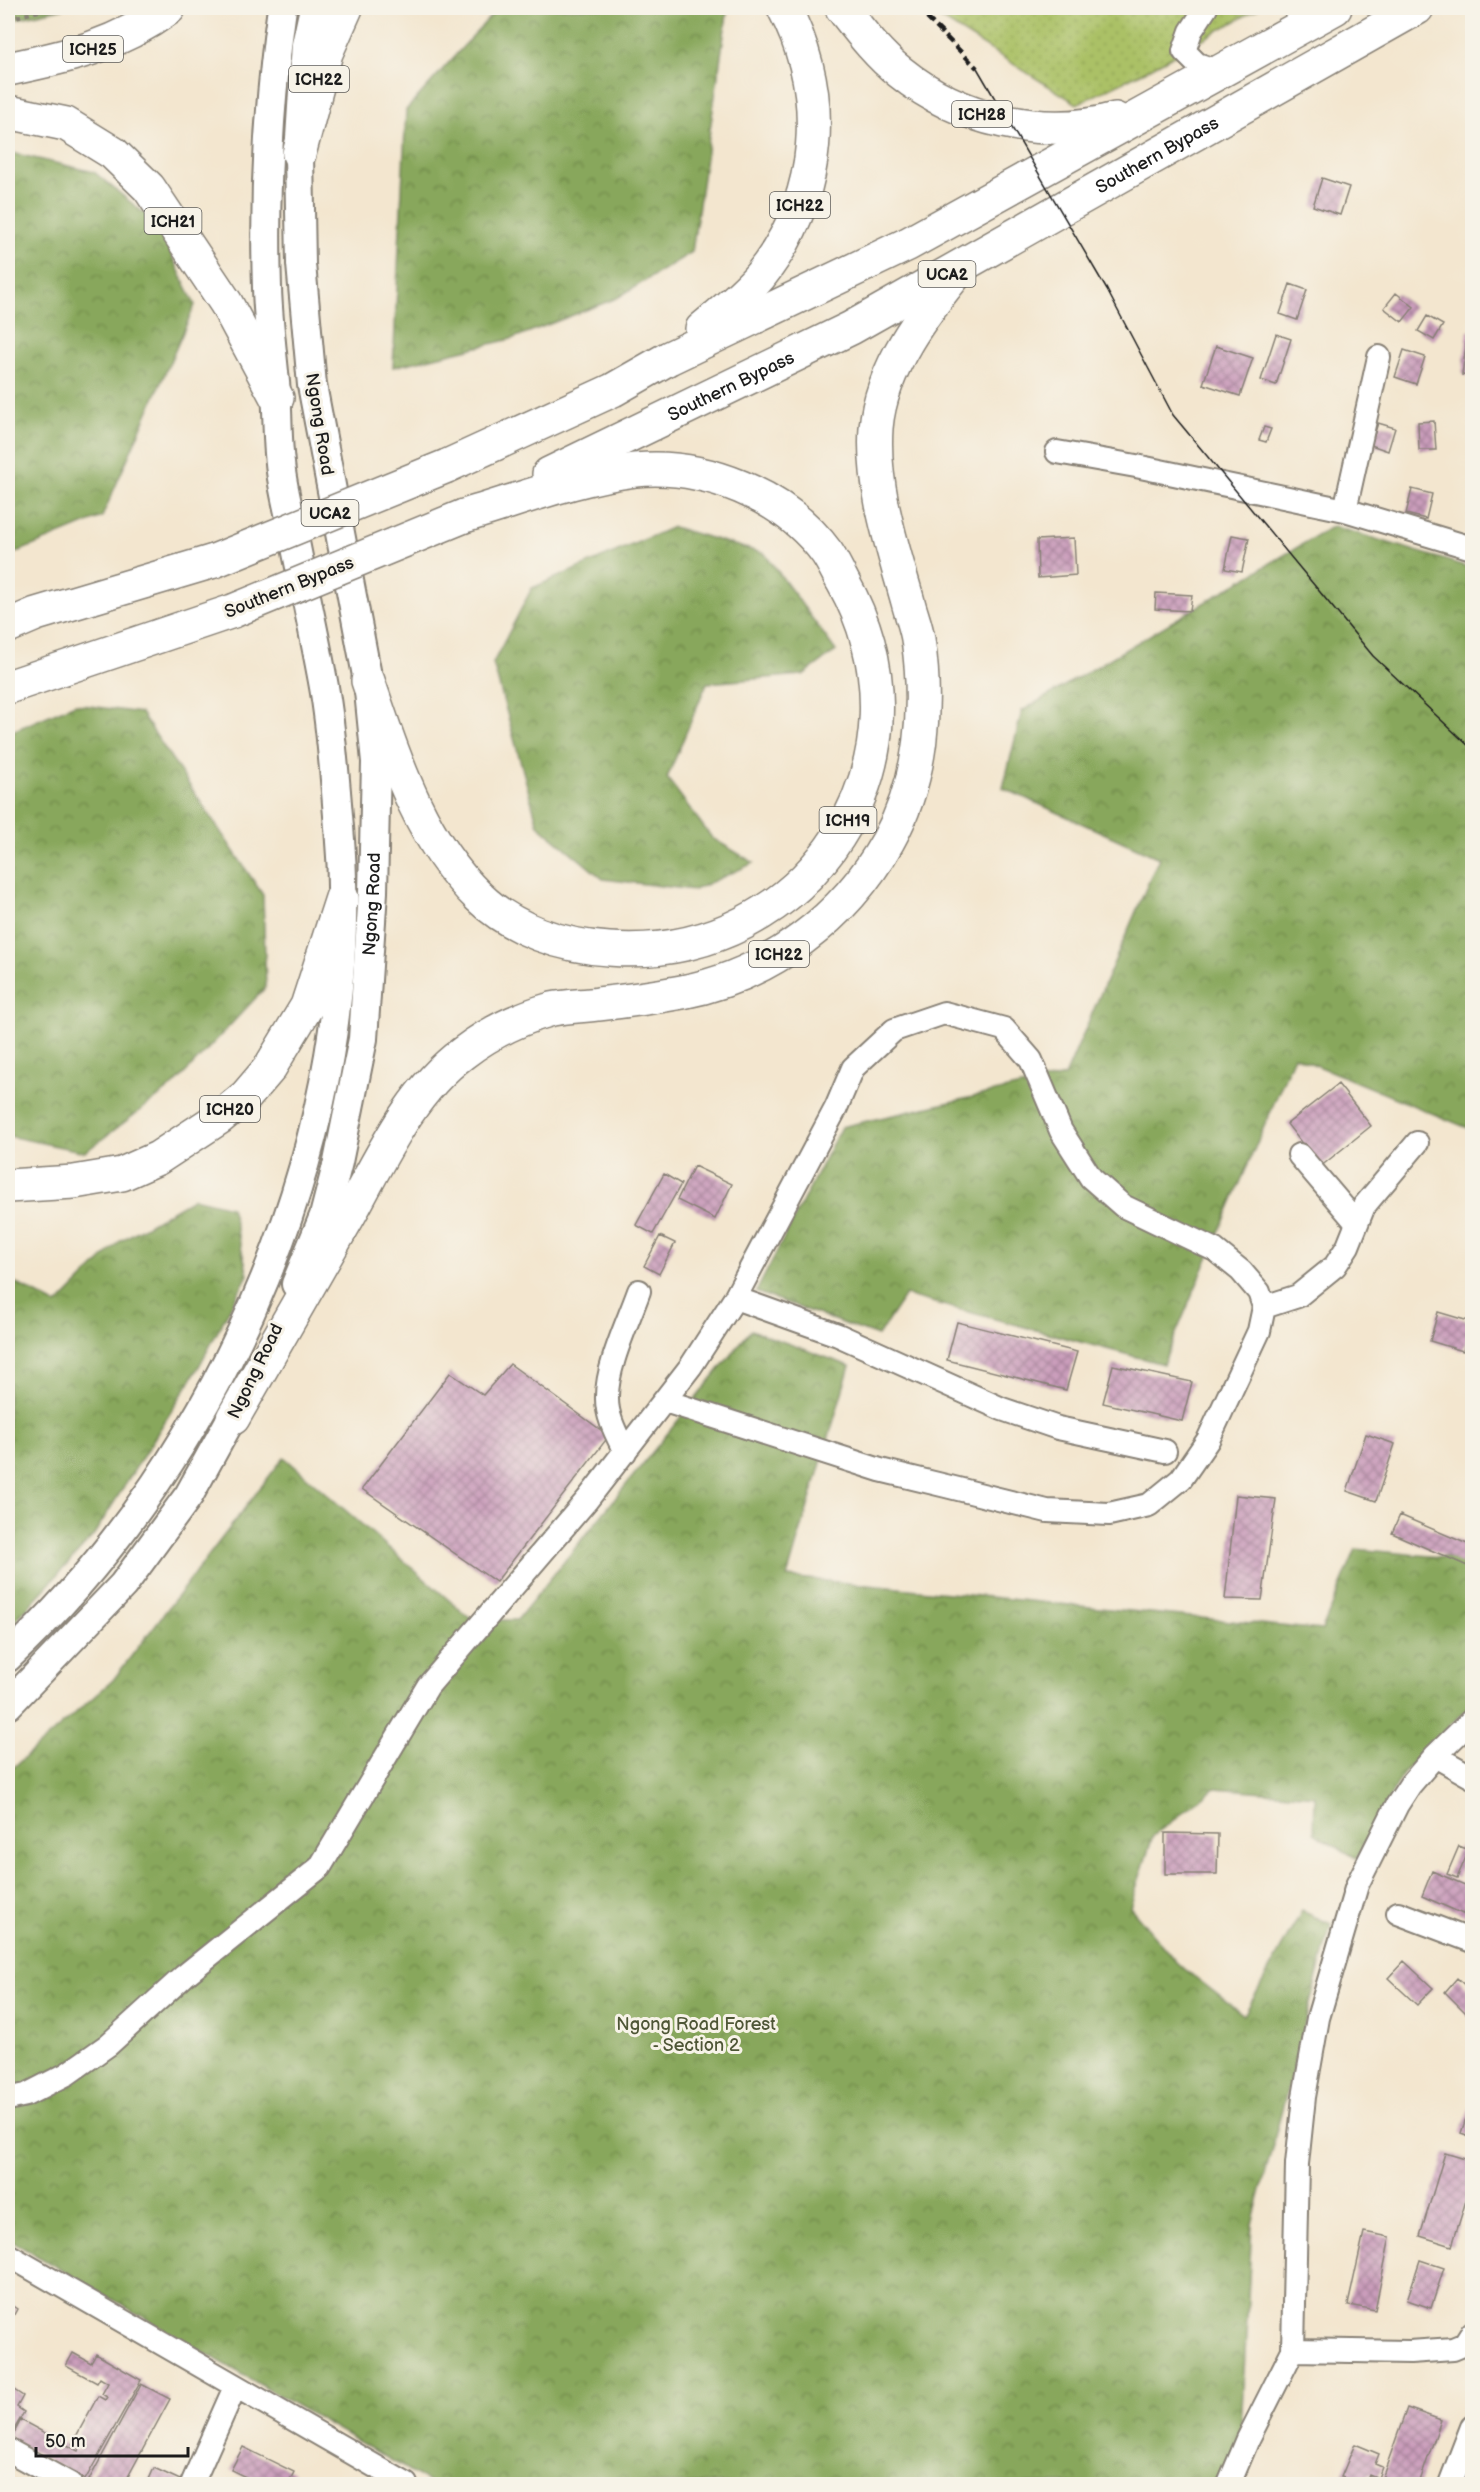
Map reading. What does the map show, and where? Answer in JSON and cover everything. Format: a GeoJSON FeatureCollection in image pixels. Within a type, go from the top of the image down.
{"type":"FeatureCollection","features":[{"type":"Feature","properties":{"kind":"highway","name":"ICH25"},"geometry":{"type":"LineString","coordinates":[[8,69],[99,47],[140,28],[169,8]]}},
{"type":"Feature","properties":{"kind":"highway","name":"ICH22"},"geometry":{"type":"LineString","coordinates":[[299,154],[326,53],[346,8]]}},
{"type":"Feature","properties":{"kind":"highway","name":"ICH22"},"geometry":{"type":"LineString","coordinates":[[669,358],[733,304],[758,277],[778,251],[802,201],[814,132],[813,96],[807,66],[784,8]]}},
{"type":"Feature","properties":{"kind":"highway","name":"ICH28"},"geometry":{"type":"LineString","coordinates":[[842,8],[868,42],[900,72],[939,98],[974,112],[1006,121],[1050,128],[1088,127],[1158,106]]}},
{"type":"Feature","properties":{"kind":"highway","name":"UCA2"},"geometry":{"type":"LineString","coordinates":[[17,618],[214,561],[447,466],[613,390],[669,358],[908,244],[1335,8]]}},
{"type":"Feature","properties":{"kind":"highway","name":"Southern Bypass"},"geometry":{"type":"LineString","coordinates":[[8,687],[233,611],[464,516],[812,348],[962,266],[1417,8]]}},
{"type":"Feature","properties":{"kind":"highway","name":"ICH21"},"geometry":{"type":"LineString","coordinates":[[8,112],[66,124],[113,153],[149,188],[169,214],[226,303],[277,398]]}},
{"type":"Feature","properties":{"kind":"highway","name":"ICH22"},"geometry":{"type":"LineString","coordinates":[[233,1418],[396,1131],[430,1084],[459,1055],[498,1029],[553,1009],[687,991],[756,967],[792,948],[829,919],[873,865],[889,840],[908,796],[921,748],[921,727],[918,637],[882,512],[876,426],[891,374],[903,351],[930,305],[962,266]]}},
{"type":"Feature","properties":{"kind":"highway","name":"ICH19"},"geometry":{"type":"LineString","coordinates":[[368,681],[404,782],[427,828],[480,898],[514,922],[546,938],[587,948],[635,951],[674,948],[712,938],[782,900],[828,856],[838,839],[862,795],[873,756],[878,717],[876,675],[867,634],[854,601],[826,551],[798,524],[767,500],[735,484],[695,472],[668,469],[604,475],[464,516]]}},
{"type":"Feature","properties":{"kind":"highway","name":"ICH20"},"geometry":{"type":"LineString","coordinates":[[8,1186],[74,1182],[122,1174],[158,1158],[219,1118],[246,1096],[284,1046],[307,1006],[342,898]]}},
{"type":"Feature","properties":{"kind":"main road","name":"Ngong Road"},"geometry":{"type":"LineString","coordinates":[[8,1657],[76,1587],[119,1534],[197,1418],[238,1342],[286,1223],[318,1112],[340,967],[342,898],[340,830],[325,692],[280,465],[277,398],[267,291],[266,192],[271,109],[282,8]]}},
{"type":"Feature","properties":{"kind":"main road","name":"Ngong Road"},"geometry":{"type":"LineString","coordinates":[[8,1705],[123,1585],[189,1495],[233,1418],[292,1295],[324,1216],[338,1162],[363,1039],[374,892],[376,762],[368,681],[312,385],[301,264],[299,154],[306,45],[314,8]]}},
{"type":"Feature","properties":{"kind":"street"},"geometry":{"type":"LineString","coordinates":[[1206,8],[1191,31],[1184,51],[1197,64],[1221,72]]}},
{"type":"Feature","properties":{"kind":"street"},"geometry":{"type":"LineString","coordinates":[[1345,510],[1379,357]]}},
{"type":"Feature","properties":{"kind":"street"},"geometry":{"type":"LineString","coordinates":[[1057,452],[1136,466],[1345,510],[1473,548]]}},
{"type":"Feature","properties":{"kind":"street"},"geometry":{"type":"LineString","coordinates":[[8,2098],[26,2095],[67,2074],[108,2045],[184,1976],[320,1867],[428,1686],[625,1452],[665,1401],[735,1298],[836,1108],[853,1068],[894,1030],[944,1013],[1004,1029],[1031,1060],[1061,1131],[1091,1178],[1123,1206],[1215,1250],[1241,1271],[1259,1292],[1264,1307],[1259,1331],[1208,1440],[1181,1479],[1149,1505],[1109,1514],[1047,1511],[880,1470],[665,1401]]}},
{"type":"Feature","properties":{"kind":"street"},"geometry":{"type":"LineString","coordinates":[[1264,1307],[1298,1296],[1335,1266],[1348,1246],[1364,1206],[1418,1143]]}},
{"type":"Feature","properties":{"kind":"street"},"geometry":{"type":"LineString","coordinates":[[1299,1155],[1356,1222]]}},
{"type":"Feature","properties":{"kind":"street"},"geometry":{"type":"LineString","coordinates":[[625,1452],[610,1420],[606,1400],[609,1381],[639,1291]]}},
{"type":"Feature","properties":{"kind":"street"},"geometry":{"type":"LineString","coordinates":[[735,1298],[838,1335],[1002,1409],[1058,1428],[1165,1450]]}},
{"type":"Feature","properties":{"kind":"street"},"geometry":{"type":"LineString","coordinates":[[1229,2484],[1248,2439],[1293,2350],[1297,2164],[1304,2097],[1318,2018],[1357,1885],[1397,1804],[1435,1756],[1473,1720]]}},
{"type":"Feature","properties":{"kind":"street"},"geometry":{"type":"LineString","coordinates":[[1435,1756],[1473,1777]]}},
{"type":"Feature","properties":{"kind":"street"},"geometry":{"type":"LineString","coordinates":[[1398,1913],[1473,1941]]}},
{"type":"Feature","properties":{"kind":"street"},"geometry":{"type":"LineString","coordinates":[[8,2255],[406,2484]]}},
{"type":"Feature","properties":{"kind":"street"},"geometry":{"type":"LineString","coordinates":[[1293,2350],[1410,2352],[1470,2346]]}},
{"type":"Feature","properties":{"kind":"street"},"geometry":{"type":"LineString","coordinates":[[192,2484],[235,2387]]}},
{"type":"Feature","properties":{"kind":"street"},"geometry":{"type":"LineString","coordinates":[[1450,2484],[1473,2427]]}},
{"type":"Feature","properties":{"kind":"street"},"geometry":{"type":"LineString","coordinates":[[8,2450],[70,2484]]}},
{"type":"Feature","properties":{"kind":"path"},"geometry":{"type":"LineString","coordinates":[[8,19],[51,8]]}},
{"type":"Feature","properties":{"kind":"green space"},"geometry":{"type":"Polygon","coordinates":[[[8,8],[64,8],[8,21],[8,8]]]}},
{"type":"Feature","properties":{"kind":"green space"},"geometry":{"type":"Polygon","coordinates":[[[498,8],[728,8],[692,252],[617,298],[511,339],[393,367],[406,110],[498,8]]]}},
{"type":"Feature","properties":{"kind":"green space"},"geometry":{"type":"Polygon","coordinates":[[[924,8],[1259,8],[1145,71],[1077,104],[924,8]]]}},
{"type":"Feature","properties":{"kind":"green space"},"geometry":{"type":"Polygon","coordinates":[[[8,152],[94,172],[157,224],[195,305],[102,517],[8,556],[8,152]]]}},
{"type":"Feature","properties":{"kind":"green space"},"geometry":{"type":"Polygon","coordinates":[[[1333,526],[1472,568],[1472,1130],[1294,1056],[1163,1364],[905,1295],[878,1336],[756,1292],[841,1127],[1065,1076],[1159,858],[1003,788],[1022,711],[1333,526]]]}},
{"type":"Feature","properties":{"kind":"green space"},"geometry":{"type":"Polygon","coordinates":[[[673,527],[765,554],[836,651],[803,675],[707,683],[667,778],[712,838],[754,863],[694,890],[603,879],[538,825],[493,663],[532,588],[673,527]]]}},
{"type":"Feature","properties":{"kind":"green space"},"geometry":{"type":"Polygon","coordinates":[[[75,704],[141,713],[263,895],[266,987],[174,1085],[85,1152],[8,1136],[8,733],[75,704]]]}},
{"type":"Feature","properties":{"kind":"green space"},"geometry":{"type":"Polygon","coordinates":[[[194,1198],[231,1207],[248,1275],[197,1370],[93,1536],[8,1629],[8,1288],[14,1282],[57,1305],[120,1241],[194,1198]]]}},
{"type":"Feature","properties":{"kind":"green space","name":"Ngong Road Forest - Section 2"},"geometry":{"type":"Polygon","coordinates":[[[751,1330],[850,1366],[787,1577],[1322,1630],[1356,1549],[1472,1560],[1472,1703],[1404,1772],[1356,1858],[1314,1833],[1315,1796],[1215,1788],[1153,1836],[1130,1907],[1177,1963],[1244,2015],[1302,1911],[1331,1924],[1252,2224],[1238,2484],[432,2484],[8,2239],[8,1772],[113,1680],[284,1457],[472,1620],[517,1620],[751,1330]]]}},
{"type":"Feature","properties":{"kind":"building"},"geometry":{"type":"Polygon","coordinates":[[[1322,178],[1349,187],[1340,215],[1313,206],[1322,178]]]}},
{"type":"Feature","properties":{"kind":"building"},"geometry":{"type":"Polygon","coordinates":[[[1290,284],[1307,290],[1297,320],[1280,314],[1290,284]]]}},
{"type":"Feature","properties":{"kind":"building"},"geometry":{"type":"Polygon","coordinates":[[[1396,293],[1414,307],[1402,322],[1384,308],[1396,293]]]}},
{"type":"Feature","properties":{"kind":"building"},"geometry":{"type":"Polygon","coordinates":[[[1427,316],[1443,325],[1434,340],[1418,331],[1427,316]]]}},
{"type":"Feature","properties":{"kind":"building"},"geometry":{"type":"Polygon","coordinates":[[[1468,331],[1472,331],[1472,376],[1462,375],[1468,331]]]}},
{"type":"Feature","properties":{"kind":"building"},"geometry":{"type":"Polygon","coordinates":[[[1276,334],[1291,339],[1276,385],[1261,380],[1276,334]]]}},
{"type":"Feature","properties":{"kind":"building"},"geometry":{"type":"Polygon","coordinates":[[[1216,346],[1253,358],[1240,396],[1203,384],[1216,346]]]}},
{"type":"Feature","properties":{"kind":"building"},"geometry":{"type":"Polygon","coordinates":[[[1404,350],[1425,357],[1416,384],[1395,377],[1404,350]]]}},
{"type":"Feature","properties":{"kind":"building"},"geometry":{"type":"Polygon","coordinates":[[[1434,421],[1436,450],[1419,450],[1418,422],[1434,421]]]}},
{"type":"Feature","properties":{"kind":"building"},"geometry":{"type":"Polygon","coordinates":[[[1378,423],[1395,428],[1388,451],[1371,445],[1378,423]]]}},
{"type":"Feature","properties":{"kind":"building"},"geometry":{"type":"Polygon","coordinates":[[[1264,427],[1271,429],[1266,442],[1259,440],[1264,427]]]}},
{"type":"Feature","properties":{"kind":"building"},"geometry":{"type":"Polygon","coordinates":[[[1412,489],[1432,494],[1426,519],[1406,514],[1412,489]]]}},
{"type":"Feature","properties":{"kind":"building"},"geometry":{"type":"Polygon","coordinates":[[[1232,535],[1249,538],[1242,572],[1225,569],[1232,535]]]}},
{"type":"Feature","properties":{"kind":"building"},"geometry":{"type":"Polygon","coordinates":[[[1074,538],[1076,575],[1038,578],[1037,540],[1074,538]]]}},
{"type":"Feature","properties":{"kind":"building"},"geometry":{"type":"Polygon","coordinates":[[[1156,593],[1192,595],[1190,611],[1155,609],[1156,593]]]}},
{"type":"Feature","properties":{"kind":"building"},"geometry":{"type":"Polygon","coordinates":[[[1338,1084],[1371,1126],[1320,1167],[1287,1124],[1338,1084]]]}},
{"type":"Feature","properties":{"kind":"building"},"geometry":{"type":"Polygon","coordinates":[[[694,1166],[732,1184],[715,1219],[677,1200],[694,1166]]]}},
{"type":"Feature","properties":{"kind":"building"},"geometry":{"type":"Polygon","coordinates":[[[664,1174],[681,1184],[653,1234],[636,1225],[664,1174]]]}},
{"type":"Feature","properties":{"kind":"building"},"geometry":{"type":"Polygon","coordinates":[[[660,1236],[675,1243],[659,1274],[644,1266],[660,1236]]]}},
{"type":"Feature","properties":{"kind":"building"},"geometry":{"type":"Polygon","coordinates":[[[1438,1312],[1472,1322],[1463,1351],[1430,1341],[1438,1312]]]}},
{"type":"Feature","properties":{"kind":"building"},"geometry":{"type":"Polygon","coordinates":[[[957,1322],[1077,1352],[1066,1390],[947,1360],[957,1322]]]}},
{"type":"Feature","properties":{"kind":"building"},"geometry":{"type":"Polygon","coordinates":[[[510,1364],[609,1436],[496,1582],[362,1489],[450,1373],[483,1395],[510,1364]]]}},
{"type":"Feature","properties":{"kind":"building"},"geometry":{"type":"Polygon","coordinates":[[[1113,1365],[1192,1382],[1182,1421],[1103,1403],[1113,1365]]]}},
{"type":"Feature","properties":{"kind":"building"},"geometry":{"type":"Polygon","coordinates":[[[1366,1434],[1395,1444],[1376,1501],[1347,1491],[1366,1434]]]}},
{"type":"Feature","properties":{"kind":"building"},"geometry":{"type":"Polygon","coordinates":[[[1236,1495],[1276,1499],[1262,1600],[1225,1599],[1236,1495]]]}},
{"type":"Feature","properties":{"kind":"building"},"geometry":{"type":"Polygon","coordinates":[[[1400,1515],[1472,1546],[1472,1568],[1392,1533],[1400,1515]]]}},
{"type":"Feature","properties":{"kind":"building"},"geometry":{"type":"Polygon","coordinates":[[[1472,1826],[1472,1845],[1466,1842],[1472,1826]]]}},
{"type":"Feature","properties":{"kind":"building"},"geometry":{"type":"Polygon","coordinates":[[[1165,1833],[1218,1834],[1217,1874],[1165,1874],[1165,1833]]]}},
{"type":"Feature","properties":{"kind":"building"},"geometry":{"type":"Polygon","coordinates":[[[1459,1846],[1469,1850],[1457,1878],[1447,1874],[1459,1846]]]}},
{"type":"Feature","properties":{"kind":"building"},"geometry":{"type":"Polygon","coordinates":[[[1432,1871],[1472,1888],[1472,1918],[1422,1896],[1432,1871]]]}},
{"type":"Feature","properties":{"kind":"building"},"geometry":{"type":"Polygon","coordinates":[[[1404,1961],[1433,1988],[1417,2005],[1388,1978],[1404,1961]]]}},
{"type":"Feature","properties":{"kind":"building"},"geometry":{"type":"Polygon","coordinates":[[[1457,1978],[1472,1992],[1472,2019],[1445,1992],[1457,1978]]]}},
{"type":"Feature","properties":{"kind":"building"},"geometry":{"type":"Polygon","coordinates":[[[1472,2101],[1472,2137],[1461,2133],[1472,2101]]]}},
{"type":"Feature","properties":{"kind":"building"},"geometry":{"type":"Polygon","coordinates":[[[1445,2153],[1472,2161],[1472,2181],[1452,2246],[1420,2236],[1445,2153]]]}},
{"type":"Feature","properties":{"kind":"building"},"geometry":{"type":"Polygon","coordinates":[[[1364,2232],[1390,2237],[1375,2310],[1348,2305],[1364,2232]]]}},
{"type":"Feature","properties":{"kind":"building"},"geometry":{"type":"Polygon","coordinates":[[[1420,2260],[1444,2268],[1431,2308],[1407,2300],[1420,2260]]]}},
{"type":"Feature","properties":{"kind":"building"},"geometry":{"type":"Polygon","coordinates":[[[8,2303],[17,2309],[8,2326],[8,2303]]]}},
{"type":"Feature","properties":{"kind":"building"},"geometry":{"type":"Polygon","coordinates":[[[73,2353],[91,2363],[96,2354],[141,2380],[85,2480],[11,2439],[21,2420],[78,2451],[80,2448],[72,2444],[98,2396],[105,2400],[107,2397],[102,2394],[108,2383],[100,2378],[97,2383],[66,2366],[73,2353]]]}},
{"type":"Feature","properties":{"kind":"building"},"geometry":{"type":"Polygon","coordinates":[[[141,2384],[170,2399],[124,2484],[98,2484],[89,2480],[141,2384]]]}},
{"type":"Feature","properties":{"kind":"building"},"geometry":{"type":"Polygon","coordinates":[[[8,2386],[23,2396],[17,2407],[24,2412],[8,2440],[8,2386]]]}},
{"type":"Feature","properties":{"kind":"building"},"geometry":{"type":"Polygon","coordinates":[[[1407,2408],[1441,2420],[1419,2484],[1380,2484],[1407,2408]]]}},
{"type":"Feature","properties":{"kind":"building"},"geometry":{"type":"Polygon","coordinates":[[[1355,2444],[1379,2454],[1375,2464],[1382,2467],[1378,2478],[1369,2474],[1365,2484],[1341,2477],[1355,2444]]]}},
{"type":"Feature","properties":{"kind":"building"},"geometry":{"type":"Polygon","coordinates":[[[243,2447],[294,2472],[288,2484],[260,2484],[231,2470],[243,2447]]]}},
{"type":"Feature","properties":{"kind":"building"},"geometry":{"type":"Polygon","coordinates":[[[154,2468],[180,2480],[179,2484],[147,2484],[154,2468]]]}},
{"type":"Feature","properties":{"kind":"building"},"geometry":{"type":"Polygon","coordinates":[[[1465,2477],[1472,2480],[1472,2484],[1463,2484],[1465,2477]]]}},
{"type":"Feature","properties":{"kind":"tram line"},"geometry":{"type":"LineString","coordinates":[[977,68],[1107,290],[1173,415],[1373,656],[1472,749]]}},
{"type":"Feature","properties":{"kind":"railway"},"geometry":{"type":"LineString","coordinates":[[917,8],[977,68]]}}]}
